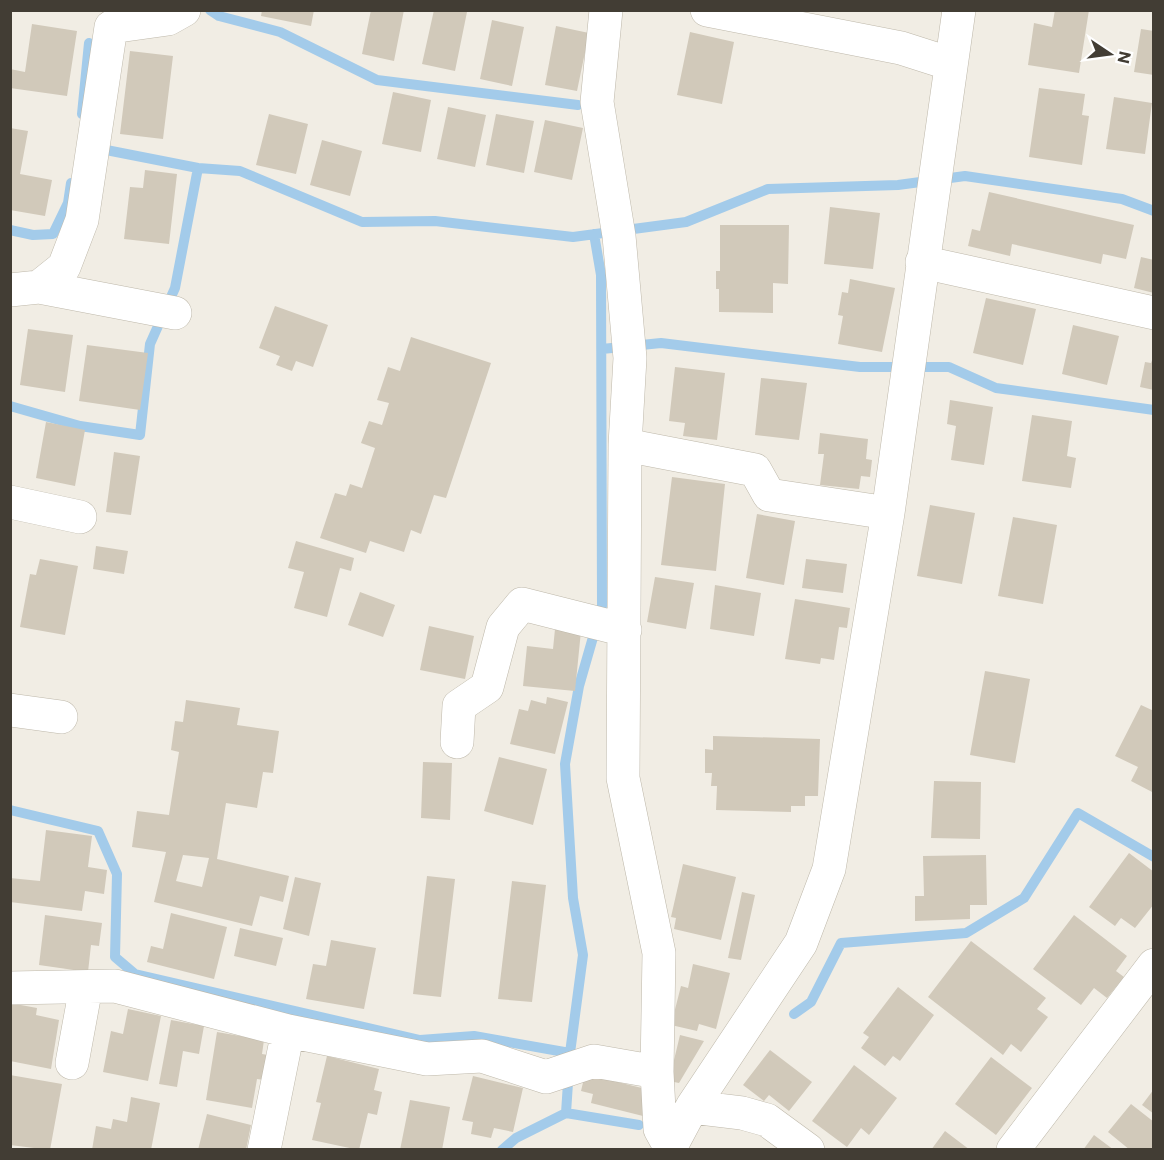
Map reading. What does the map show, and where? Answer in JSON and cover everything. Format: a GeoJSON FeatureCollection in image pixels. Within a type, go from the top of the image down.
{"type":"FeatureCollection","features":[{"type":"Feature","properties":{"kind":"street"},"geometry":{"type":"LineString","coordinates":[[25,288],[64,267],[82,220],[94,148],[100,19],[168,20],[184,10]]}},
{"type":"Feature","properties":{"kind":"street"},"geometry":{"type":"LineString","coordinates":[[606,10],[597,102],[617,224],[628,347],[625,446],[609,625],[622,778],[659,953],[657,1072],[660,1129],[670,1148]]}},
{"type":"Feature","properties":{"kind":"street"},"geometry":{"type":"LineString","coordinates":[[707,10],[901,48],[951,64]]}},
{"type":"Feature","properties":{"kind":"street"},"geometry":{"type":"LineString","coordinates":[[670,1148],[692,1107],[801,943],[829,869],[888,513],[959,10]]}},
{"type":"Feature","properties":{"kind":"street"},"geometry":{"type":"LineString","coordinates":[[922,262],[1154,313]]}},
{"type":"Feature","properties":{"kind":"street"},"geometry":{"type":"LineString","coordinates":[[25,288],[165,310]]}},
{"type":"Feature","properties":{"kind":"street"},"geometry":{"type":"LineString","coordinates":[[625,446],[755,470],[769,495],[888,513]]}},
{"type":"Feature","properties":{"kind":"street"},"geometry":{"type":"LineString","coordinates":[[10,502],[80,517]]}},
{"type":"Feature","properties":{"kind":"street"},"geometry":{"type":"LineString","coordinates":[[456,742],[459,706],[487,687],[504,627],[522,604],[609,625]]}},
{"type":"Feature","properties":{"kind":"street"},"geometry":{"type":"LineString","coordinates":[[10,710],[61,717]]}},
{"type":"Feature","properties":{"kind":"street"},"geometry":{"type":"LineString","coordinates":[[1013,1149],[1154,965]]}},
{"type":"Feature","properties":{"kind":"street"},"geometry":{"type":"LineString","coordinates":[[10,988],[115,986],[288,1032],[428,1059],[482,1056],[546,1077],[594,1061],[657,1072]]}},
{"type":"Feature","properties":{"kind":"street"},"geometry":{"type":"LineString","coordinates":[[72,1064],[86,987]]}},
{"type":"Feature","properties":{"kind":"street"},"geometry":{"type":"LineString","coordinates":[[264,1149],[288,1032]]}},
{"type":"Feature","properties":{"kind":"street"},"geometry":{"type":"LineString","coordinates":[[692,1107],[742,1113],[767,1120],[808,1149]]}},
{"type":"Feature","properties":{"kind":"building"},"geometry":{"type":"Polygon","coordinates":[[[262,10],[314,10],[311,26],[261,16],[262,10]]]}},
{"type":"Feature","properties":{"kind":"building"},"geometry":{"type":"Polygon","coordinates":[[[371,10],[404,10],[394,61],[362,54],[371,10]]]}},
{"type":"Feature","properties":{"kind":"building"},"geometry":{"type":"Polygon","coordinates":[[[434,10],[467,12],[455,71],[422,64],[434,10]]]}},
{"type":"Feature","properties":{"kind":"building"},"geometry":{"type":"Polygon","coordinates":[[[1055,10],[1089,10],[1079,73],[1028,65],[1034,23],[1052,27],[1055,10]]]}},
{"type":"Feature","properties":{"kind":"building"},"geometry":{"type":"Polygon","coordinates":[[[492,20],[524,27],[512,86],[480,79],[492,20]]]}},
{"type":"Feature","properties":{"kind":"building"},"geometry":{"type":"Polygon","coordinates":[[[32,24],[77,31],[67,96],[10,88],[10,69],[25,72],[32,24]]]}},
{"type":"Feature","properties":{"kind":"building"},"geometry":{"type":"Polygon","coordinates":[[[556,26],[589,33],[577,91],[545,85],[556,26]]]}},
{"type":"Feature","properties":{"kind":"building"},"geometry":{"type":"Polygon","coordinates":[[[1141,29],[1154,31],[1154,75],[1134,72],[1141,29]]]}},
{"type":"Feature","properties":{"kind":"building"},"geometry":{"type":"Polygon","coordinates":[[[690,32],[734,42],[722,104],[677,95],[690,32]]]}},
{"type":"Feature","properties":{"kind":"building"},"geometry":{"type":"Polygon","coordinates":[[[130,51],[173,56],[163,139],[120,134],[130,51]]]}},
{"type":"Feature","properties":{"kind":"building"},"geometry":{"type":"Polygon","coordinates":[[[1039,88],[1085,94],[1082,115],[1089,116],[1082,165],[1029,157],[1039,88]]]}},
{"type":"Feature","properties":{"kind":"building"},"geometry":{"type":"Polygon","coordinates":[[[393,92],[431,100],[421,152],[382,144],[393,92]]]}},
{"type":"Feature","properties":{"kind":"building"},"geometry":{"type":"Polygon","coordinates":[[[1114,97],[1152,103],[1145,154],[1106,149],[1114,97]]]}},
{"type":"Feature","properties":{"kind":"building"},"geometry":{"type":"Polygon","coordinates":[[[448,107],[486,115],[475,167],[437,159],[448,107]]]}},
{"type":"Feature","properties":{"kind":"building"},"geometry":{"type":"Polygon","coordinates":[[[269,114],[308,124],[296,174],[256,165],[269,114]]]}},
{"type":"Feature","properties":{"kind":"building"},"geometry":{"type":"Polygon","coordinates":[[[496,114],[534,121],[524,173],[486,165],[496,114]]]}},
{"type":"Feature","properties":{"kind":"building"},"geometry":{"type":"Polygon","coordinates":[[[545,120],[583,128],[572,180],[534,172],[545,120]]]}},
{"type":"Feature","properties":{"kind":"building"},"geometry":{"type":"Polygon","coordinates":[[[10,128],[28,131],[20,174],[52,180],[45,216],[10,210],[10,128]]]}},
{"type":"Feature","properties":{"kind":"building"},"geometry":{"type":"Polygon","coordinates":[[[322,140],[362,151],[350,196],[310,185],[322,140]]]}},
{"type":"Feature","properties":{"kind":"building"},"geometry":{"type":"Polygon","coordinates":[[[145,170],[177,174],[169,244],[124,239],[130,187],[143,188],[145,170]]]}},
{"type":"Feature","properties":{"kind":"building"},"geometry":{"type":"Polygon","coordinates":[[[989,192],[1134,225],[1126,259],[1103,254],[1101,264],[1012,244],[1010,256],[968,246],[972,229],[980,231],[989,192]]]}},
{"type":"Feature","properties":{"kind":"building"},"geometry":{"type":"Polygon","coordinates":[[[830,207],[880,213],[873,269],[824,264],[830,207]]]}},
{"type":"Feature","properties":{"kind":"building"},"geometry":{"type":"Polygon","coordinates":[[[720,225],[789,225],[788,284],[773,283],[773,313],[719,312],[716,271],[720,271],[720,225]]]}},
{"type":"Feature","properties":{"kind":"building"},"geometry":{"type":"Polygon","coordinates":[[[1141,257],[1154,260],[1154,293],[1134,288],[1141,257]]]}},
{"type":"Feature","properties":{"kind":"building"},"geometry":{"type":"Polygon","coordinates":[[[850,279],[895,288],[882,352],[838,344],[843,316],[838,315],[842,292],[848,293],[850,279]]]}},
{"type":"Feature","properties":{"kind":"building"},"geometry":{"type":"Polygon","coordinates":[[[986,298],[1036,309],[1023,365],[973,353],[986,298]]]}},
{"type":"Feature","properties":{"kind":"building"},"geometry":{"type":"Polygon","coordinates":[[[275,306],[328,325],[313,367],[296,361],[292,371],[276,365],[280,356],[259,348],[275,306]]]}},
{"type":"Feature","properties":{"kind":"building"},"geometry":{"type":"Polygon","coordinates":[[[1073,325],[1119,336],[1107,385],[1062,374],[1073,325]]]}},
{"type":"Feature","properties":{"kind":"building"},"geometry":{"type":"Polygon","coordinates":[[[28,329],[73,335],[65,392],[20,385],[28,329]]]}},
{"type":"Feature","properties":{"kind":"building"},"geometry":{"type":"Polygon","coordinates":[[[411,337],[491,363],[446,498],[434,495],[421,534],[411,530],[404,552],[370,541],[366,553],[320,538],[335,493],[346,496],[350,484],[362,488],[375,448],[361,443],[369,421],[382,425],[389,403],[377,400],[388,367],[400,371],[411,337]]]}},
{"type":"Feature","properties":{"kind":"building"},"geometry":{"type":"Polygon","coordinates":[[[87,345],[148,353],[140,410],[79,401],[87,345]]]}},
{"type":"Feature","properties":{"kind":"building"},"geometry":{"type":"Polygon","coordinates":[[[1153,358],[1154,390],[1140,387],[1145,362],[1151,363],[1153,358]]]}},
{"type":"Feature","properties":{"kind":"building"},"geometry":{"type":"Polygon","coordinates":[[[675,367],[725,373],[717,440],[683,436],[685,423],[669,421],[675,367]]]}},
{"type":"Feature","properties":{"kind":"building"},"geometry":{"type":"Polygon","coordinates":[[[761,378],[807,383],[799,440],[755,435],[761,378]]]}},
{"type":"Feature","properties":{"kind":"building"},"geometry":{"type":"Polygon","coordinates":[[[950,400],[993,407],[984,465],[951,460],[956,426],[947,424],[950,400]]]}},
{"type":"Feature","properties":{"kind":"building"},"geometry":{"type":"Polygon","coordinates":[[[1032,415],[1072,421],[1067,456],[1076,458],[1071,488],[1022,481],[1032,415]]]}},
{"type":"Feature","properties":{"kind":"building"},"geometry":{"type":"Polygon","coordinates":[[[46,422],[85,430],[75,486],[36,478],[46,422]]]}},
{"type":"Feature","properties":{"kind":"building"},"geometry":{"type":"Polygon","coordinates":[[[820,433],[868,439],[866,459],[872,460],[870,477],[861,476],[859,489],[820,485],[824,454],[818,454],[820,433]]]}},
{"type":"Feature","properties":{"kind":"building"},"geometry":{"type":"Polygon","coordinates":[[[114,452],[140,456],[131,515],[106,512],[114,452]]]}},
{"type":"Feature","properties":{"kind":"building"},"geometry":{"type":"Polygon","coordinates":[[[672,477],[725,484],[716,571],[661,565],[672,477]]]}},
{"type":"Feature","properties":{"kind":"building"},"geometry":{"type":"Polygon","coordinates":[[[930,505],[975,513],[962,584],[917,576],[930,505]]]}},
{"type":"Feature","properties":{"kind":"building"},"geometry":{"type":"Polygon","coordinates":[[[757,514],[795,521],[784,585],[746,578],[757,514]]]}},
{"type":"Feature","properties":{"kind":"building"},"geometry":{"type":"Polygon","coordinates":[[[1013,517],[1057,525],[1043,604],[998,596],[1013,517]]]}},
{"type":"Feature","properties":{"kind":"building"},"geometry":{"type":"Polygon","coordinates":[[[296,541],[354,558],[351,571],[340,568],[327,617],[294,608],[304,572],[288,568],[296,541]]]}},
{"type":"Feature","properties":{"kind":"building"},"geometry":{"type":"Polygon","coordinates":[[[96,546],[128,551],[124,574],[93,569],[96,546]]]}},
{"type":"Feature","properties":{"kind":"building"},"geometry":{"type":"Polygon","coordinates":[[[40,559],[78,566],[65,635],[20,627],[30,574],[36,575],[40,559]]]}},
{"type":"Feature","properties":{"kind":"building"},"geometry":{"type":"Polygon","coordinates":[[[806,559],[847,564],[843,593],[802,588],[806,559]]]}},
{"type":"Feature","properties":{"kind":"building"},"geometry":{"type":"Polygon","coordinates":[[[655,577],[694,583],[686,629],[647,622],[655,577]]]}},
{"type":"Feature","properties":{"kind":"building"},"geometry":{"type":"Polygon","coordinates":[[[715,585],[761,593],[754,636],[710,629],[715,585]]]}},
{"type":"Feature","properties":{"kind":"building"},"geometry":{"type":"Polygon","coordinates":[[[360,592],[395,605],[383,637],[348,625],[360,592]]]}},
{"type":"Feature","properties":{"kind":"building"},"geometry":{"type":"Polygon","coordinates":[[[795,599],[850,608],[847,628],[839,627],[834,660],[821,658],[820,664],[785,659],[795,599]]]}},
{"type":"Feature","properties":{"kind":"building"},"geometry":{"type":"Polygon","coordinates":[[[429,626],[474,636],[465,679],[420,670],[429,626]]]}},
{"type":"Feature","properties":{"kind":"building"},"geometry":{"type":"Polygon","coordinates":[[[555,629],[581,631],[575,691],[523,686],[527,646],[553,649],[555,629]]]}},
{"type":"Feature","properties":{"kind":"building"},"geometry":{"type":"Polygon","coordinates":[[[985,671],[1030,679],[1015,763],[970,755],[985,671]]]}},
{"type":"Feature","properties":{"kind":"building"},"geometry":{"type":"Polygon","coordinates":[[[547,697],[568,702],[555,754],[510,744],[519,709],[528,711],[531,700],[546,704],[547,697]]]}},
{"type":"Feature","properties":{"kind":"building"},"geometry":{"type":"Polygon","coordinates":[[[186,700],[240,708],[237,725],[279,731],[273,773],[263,772],[257,808],[226,803],[217,859],[289,876],[283,902],[260,896],[252,926],[154,902],[166,852],[132,847],[137,811],[169,815],[179,752],[171,750],[175,721],[183,722],[186,700]],[[183,855],[176,881],[202,887],[209,858],[183,855]]]}},
{"type":"Feature","properties":{"kind":"building"},"geometry":{"type":"Polygon","coordinates":[[[1141,705],[1154,711],[1154,793],[1131,781],[1138,767],[1115,756],[1141,705]]]}},
{"type":"Feature","properties":{"kind":"building"},"geometry":{"type":"Polygon","coordinates":[[[713,736],[820,739],[818,796],[805,796],[805,806],[791,806],[791,812],[716,810],[717,786],[711,786],[712,773],[705,773],[705,749],[713,750],[713,736]]]}},
{"type":"Feature","properties":{"kind":"building"},"geometry":{"type":"Polygon","coordinates":[[[499,757],[547,769],[533,825],[484,811],[499,757]]]}},
{"type":"Feature","properties":{"kind":"building"},"geometry":{"type":"Polygon","coordinates":[[[423,762],[452,763],[450,820],[421,818],[423,762]]]}},
{"type":"Feature","properties":{"kind":"building"},"geometry":{"type":"Polygon","coordinates":[[[934,781],[981,782],[980,839],[931,838],[934,781]]]}},
{"type":"Feature","properties":{"kind":"building"},"geometry":{"type":"Polygon","coordinates":[[[46,830],[92,836],[88,867],[107,870],[104,894],[85,891],[82,911],[10,902],[10,878],[40,881],[46,830]]]}},
{"type":"Feature","properties":{"kind":"building"},"geometry":{"type":"Polygon","coordinates":[[[1129,853],[1154,872],[1154,904],[1135,928],[1121,918],[1115,926],[1089,907],[1129,853]]]}},
{"type":"Feature","properties":{"kind":"building"},"geometry":{"type":"Polygon","coordinates":[[[986,855],[987,905],[970,905],[970,919],[915,921],[915,896],[924,896],[923,856],[986,855]]]}},
{"type":"Feature","properties":{"kind":"building"},"geometry":{"type":"Polygon","coordinates":[[[683,864],[736,877],[721,940],[674,929],[676,918],[671,917],[683,864]]]}},
{"type":"Feature","properties":{"kind":"building"},"geometry":{"type":"Polygon","coordinates":[[[427,876],[455,879],[441,997],[413,994],[427,876]]]}},
{"type":"Feature","properties":{"kind":"building"},"geometry":{"type":"Polygon","coordinates":[[[295,877],[321,883],[309,936],[283,929],[295,877]]]}},
{"type":"Feature","properties":{"kind":"building"},"geometry":{"type":"Polygon","coordinates":[[[512,881],[546,885],[532,1002],[498,999],[512,881]]]}},
{"type":"Feature","properties":{"kind":"building"},"geometry":{"type":"Polygon","coordinates":[[[742,892],[755,895],[741,960],[728,958],[742,892]]]}},
{"type":"Feature","properties":{"kind":"building"},"geometry":{"type":"Polygon","coordinates":[[[171,913],[227,927],[214,979],[147,962],[151,946],[163,949],[171,913]]]}},
{"type":"Feature","properties":{"kind":"building"},"geometry":{"type":"Polygon","coordinates":[[[45,915],[102,923],[99,946],[91,945],[88,972],[39,965],[45,915]]]}},
{"type":"Feature","properties":{"kind":"building"},"geometry":{"type":"Polygon","coordinates":[[[1074,915],[1127,956],[1116,971],[1124,977],[1107,998],[1094,988],[1081,1005],[1033,969],[1074,915]]]}},
{"type":"Feature","properties":{"kind":"building"},"geometry":{"type":"Polygon","coordinates":[[[240,928],[283,938],[276,966],[234,956],[240,928]]]}},
{"type":"Feature","properties":{"kind":"building"},"geometry":{"type":"Polygon","coordinates":[[[331,940],[376,948],[364,1009],[306,999],[313,964],[326,966],[331,940]]]}},
{"type":"Feature","properties":{"kind":"building"},"geometry":{"type":"Polygon","coordinates":[[[971,941],[1046,998],[1037,1009],[1048,1017],[1021,1052],[1011,1044],[1003,1055],[928,997],[971,941]]]}},
{"type":"Feature","properties":{"kind":"building"},"geometry":{"type":"Polygon","coordinates":[[[693,964],[730,973],[716,1029],[699,1024],[697,1031],[671,1025],[681,986],[688,988],[693,964]]]}},
{"type":"Feature","properties":{"kind":"building"},"geometry":{"type":"Polygon","coordinates":[[[898,987],[934,1015],[900,1061],[893,1056],[885,1066],[861,1048],[869,1037],[863,1033],[898,987]]]}},
{"type":"Feature","properties":{"kind":"building"},"geometry":{"type":"Polygon","coordinates":[[[10,1003],[37,1008],[36,1015],[59,1020],[51,1069],[10,1061],[10,1003]]]}},
{"type":"Feature","properties":{"kind":"building"},"geometry":{"type":"Polygon","coordinates":[[[128,1009],[161,1016],[148,1081],[103,1072],[111,1031],[123,1034],[128,1009]]]}},
{"type":"Feature","properties":{"kind":"building"},"geometry":{"type":"Polygon","coordinates":[[[171,1020],[204,1026],[199,1054],[183,1051],[177,1087],[159,1084],[171,1020]]]}},
{"type":"Feature","properties":{"kind":"building"},"geometry":{"type":"Polygon","coordinates":[[[217,1032],[264,1040],[262,1054],[268,1055],[264,1080],[257,1079],[252,1108],[206,1100],[217,1032]]]}},
{"type":"Feature","properties":{"kind":"building"},"geometry":{"type":"Polygon","coordinates":[[[680,1035],[704,1041],[679,1083],[669,1081],[680,1035]]]}},
{"type":"Feature","properties":{"kind":"building"},"geometry":{"type":"Polygon","coordinates":[[[770,1050],[812,1082],[789,1111],[769,1095],[764,1101],[743,1085],[770,1050]]]}},
{"type":"Feature","properties":{"kind":"building"},"geometry":{"type":"Polygon","coordinates":[[[327,1056],[379,1069],[374,1090],[382,1092],[377,1115],[368,1113],[359,1150],[312,1140],[321,1103],[316,1102],[327,1056]]]}},
{"type":"Feature","properties":{"kind":"building"},"geometry":{"type":"Polygon","coordinates":[[[991,1057],[1032,1088],[996,1135],[955,1104],[991,1057]]]}},
{"type":"Feature","properties":{"kind":"building"},"geometry":{"type":"Polygon","coordinates":[[[854,1065],[897,1098],[869,1135],[861,1128],[847,1147],[812,1121],[854,1065]]]}},
{"type":"Feature","properties":{"kind":"building"},"geometry":{"type":"Polygon","coordinates":[[[585,1074],[650,1090],[643,1116],[591,1103],[593,1094],[581,1091],[585,1074]]]}},
{"type":"Feature","properties":{"kind":"building"},"geometry":{"type":"Polygon","coordinates":[[[10,1075],[62,1084],[50,1150],[10,1145],[10,1075]]]}},
{"type":"Feature","properties":{"kind":"building"},"geometry":{"type":"Polygon","coordinates":[[[473,1076],[523,1088],[513,1132],[494,1128],[491,1138],[471,1134],[473,1122],[462,1120],[473,1076]]]}},
{"type":"Feature","properties":{"kind":"building"},"geometry":{"type":"Polygon","coordinates":[[[1154,1089],[1154,1114],[1142,1105],[1154,1089]]]}},
{"type":"Feature","properties":{"kind":"building"},"geometry":{"type":"Polygon","coordinates":[[[131,1097],[160,1103],[151,1150],[92,1150],[96,1126],[111,1129],[113,1119],[127,1122],[131,1097]]]}},
{"type":"Feature","properties":{"kind":"building"},"geometry":{"type":"Polygon","coordinates":[[[410,1100],[450,1107],[442,1150],[400,1150],[410,1100]]]}},
{"type":"Feature","properties":{"kind":"building"},"geometry":{"type":"Polygon","coordinates":[[[1131,1104],[1154,1122],[1154,1150],[1130,1150],[1108,1132],[1131,1104]]]}},
{"type":"Feature","properties":{"kind":"building"},"geometry":{"type":"Polygon","coordinates":[[[207,1114],[251,1125],[246,1150],[198,1150],[207,1114]]]}},
{"type":"Feature","properties":{"kind":"building"},"geometry":{"type":"Polygon","coordinates":[[[945,1131],[970,1150],[931,1150],[945,1131]]]}},
{"type":"Feature","properties":{"kind":"building"},"geometry":{"type":"Polygon","coordinates":[[[1094,1135],[1114,1150],[1083,1150],[1094,1135]]]}},
{"type":"Feature","properties":{"kind":"waterway"},"geometry":{"type":"LineString","coordinates":[[210,10],[219,16],[280,32],[377,80],[578,105]]}},
{"type":"Feature","properties":{"kind":"waterway"},"geometry":{"type":"LineString","coordinates":[[82,114],[89,43]]}},
{"type":"Feature","properties":{"kind":"waterway"},"geometry":{"type":"LineString","coordinates":[[96,148],[198,168],[240,171],[362,222],[435,221],[573,237],[686,222],[768,189],[898,185],[965,176],[1122,199],[1154,211]]}},
{"type":"Feature","properties":{"kind":"waterway"},"geometry":{"type":"LineString","coordinates":[[10,406],[80,426],[140,435],[150,344],[175,288],[198,168]]}},
{"type":"Feature","properties":{"kind":"waterway"},"geometry":{"type":"LineString","coordinates":[[10,230],[33,235],[53,234],[68,203],[71,183]]}},
{"type":"Feature","properties":{"kind":"waterway"},"geometry":{"type":"LineString","coordinates":[[566,1113],[570,1053],[583,955],[573,898],[565,764],[579,686],[602,606],[601,275],[594,234]]}},
{"type":"Feature","properties":{"kind":"waterway"},"geometry":{"type":"LineString","coordinates":[[602,349],[661,343],[860,367],[949,367],[996,388],[1154,410]]}},
{"type":"Feature","properties":{"kind":"waterway"},"geometry":{"type":"LineString","coordinates":[[10,810],[98,831],[117,874],[115,957],[135,974],[420,1040],[474,1036],[570,1053]]}},
{"type":"Feature","properties":{"kind":"waterway"},"geometry":{"type":"LineString","coordinates":[[794,1014],[811,1002],[841,943],[966,933],[1024,898],[1078,813],[1154,857]]}},
{"type":"Feature","properties":{"kind":"waterway"},"geometry":{"type":"LineString","coordinates":[[502,1150],[516,1138],[566,1113],[639,1125]]}}]}
